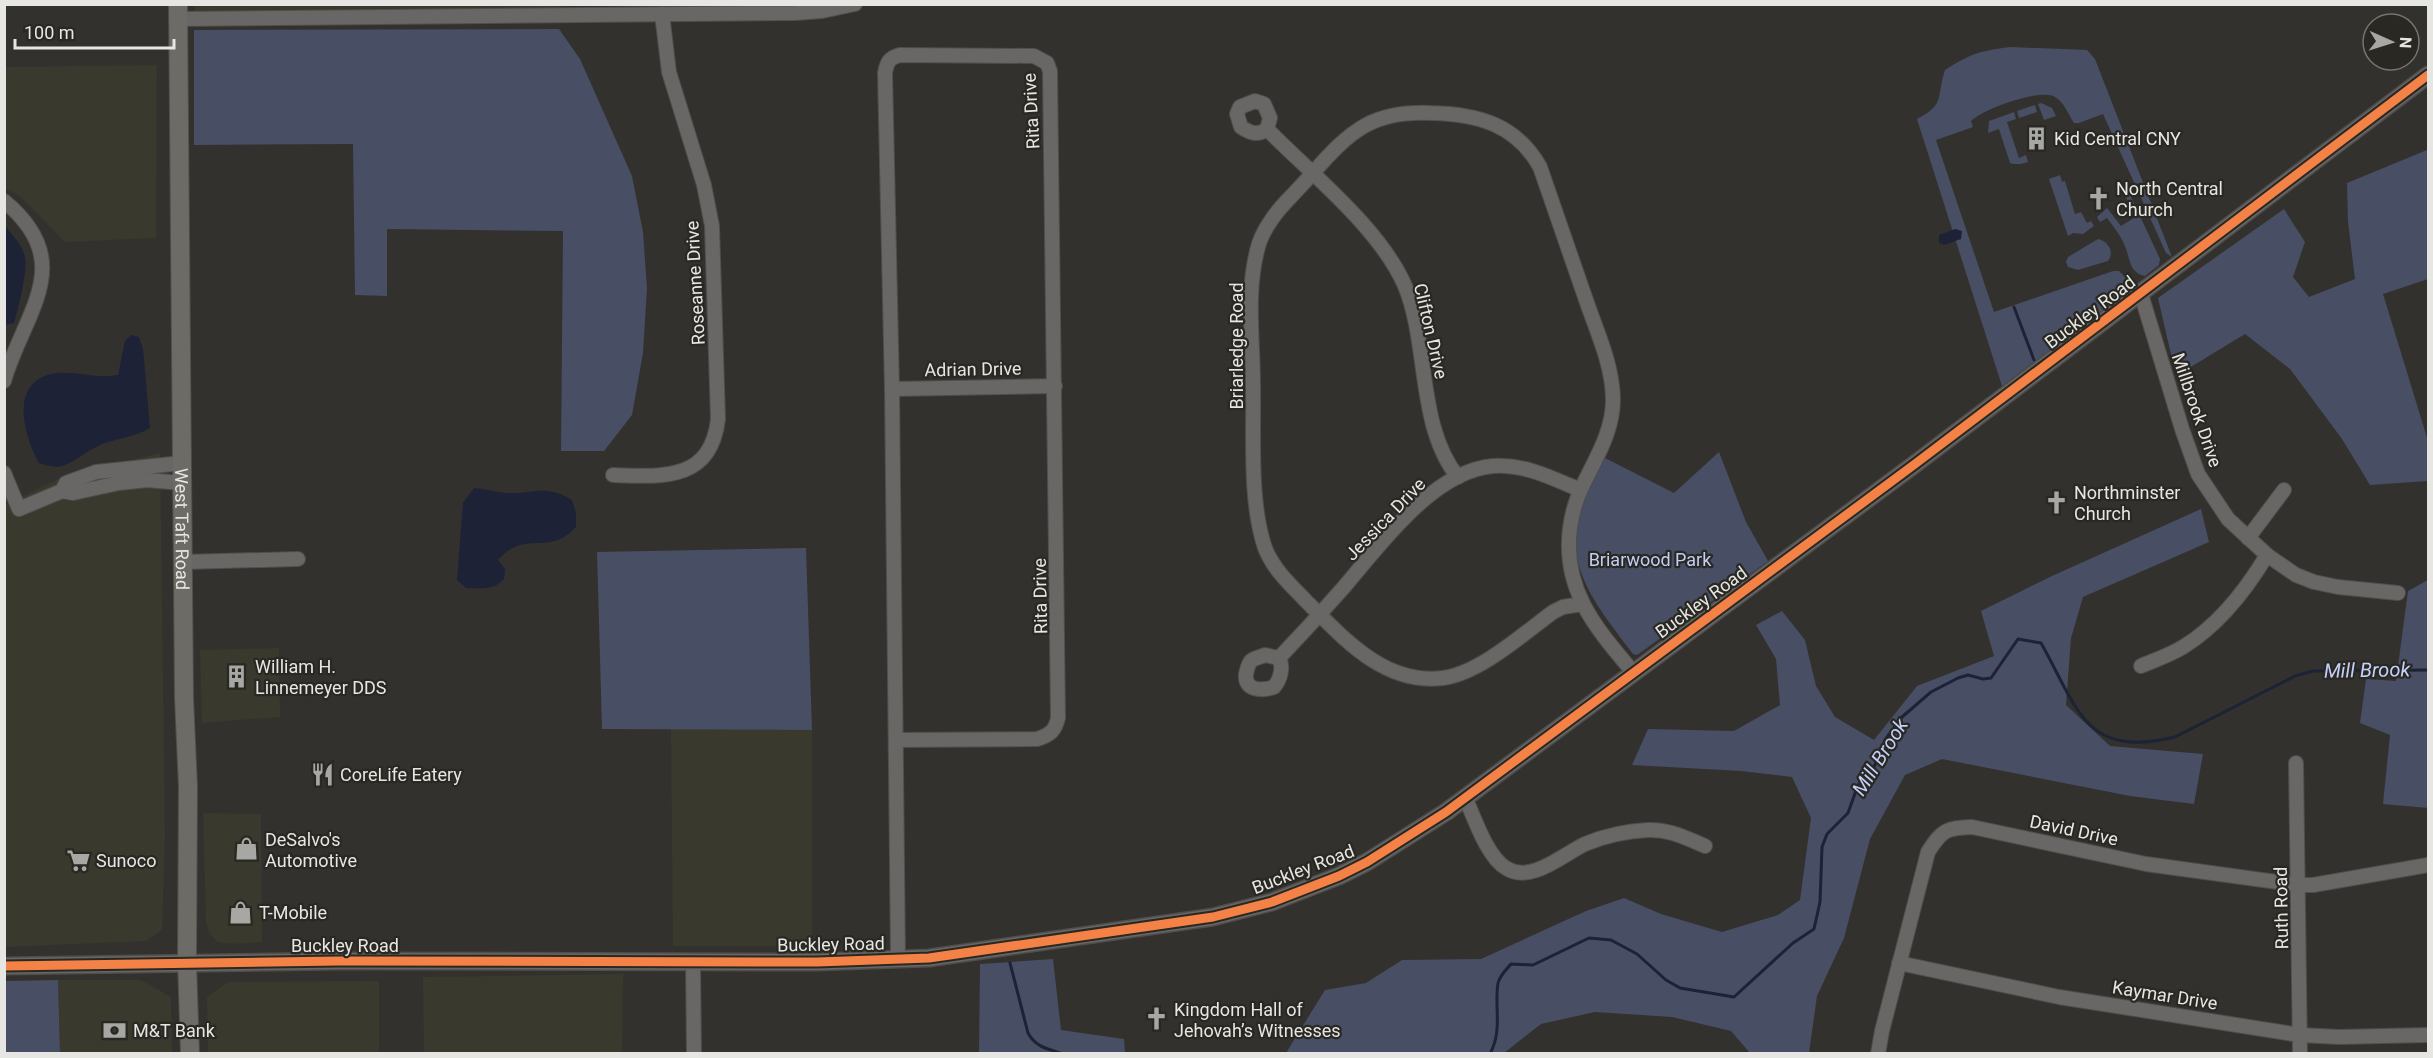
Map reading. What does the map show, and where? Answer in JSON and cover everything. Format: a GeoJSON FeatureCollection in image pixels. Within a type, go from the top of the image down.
{"type":"FeatureCollection","features":[{"type":"Feature","properties":{"kind":"main road","name":"West Taft Road"},"geometry":{"type":"LineString","coordinates":[[178,12],[184,708],[188,796],[187,962],[190,1053]]}},
{"type":"Feature","properties":{"kind":"street"},"geometry":{"type":"LineString","coordinates":[[178,12],[795,13],[822,11],[855,4]]}},
{"type":"Feature","properties":{"kind":"street","name":"Roseanne Drive"},"geometry":{"type":"LineString","coordinates":[[613,475],[660,477],[682,472],[699,462],[711,448],[716,436],[718,419],[712,226],[704,186],[669,72],[662,14]]}},
{"type":"Feature","properties":{"kind":"street","name":"Rita Drive"},"geometry":{"type":"LineString","coordinates":[[896,740],[1037,739],[1048,736],[1055,728],[1058,718],[1050,71],[1047,63],[1034,56],[900,55],[892,57],[886,63],[898,959]]}},
{"type":"Feature","properties":{"kind":"street","name":"Buckley Road"},"geometry":{"type":"LineString","coordinates":[[4,966],[187,962],[693,963],[898,959],[1008,948],[1213,917],[1272,902],[1339,876],[1367,862],[1465,797],[2141,294],[2428,75]]}},
{"type":"Feature","properties":{"kind":"street","name":"Briarledge Road"},"geometry":{"type":"LineString","coordinates":[[1582,604],[1553,612],[1488,659],[1461,673],[1443,678],[1400,674],[1374,662],[1339,636],[1281,576],[1267,552],[1258,525],[1251,288],[1257,252],[1263,233],[1273,216],[1343,142],[1367,125],[1384,118],[1417,112],[1463,114],[1480,118],[1497,126],[1523,144],[1540,167],[1611,376],[1613,402],[1610,427],[1603,446],[1580,490],[1573,510],[1568,550],[1571,573],[1582,604],[1605,638],[1633,672]]}},
{"type":"Feature","properties":{"kind":"street","name":"Clifton Drive"},"geometry":{"type":"LineString","coordinates":[[1267,129],[1355,216],[1384,251],[1405,287],[1416,331],[1431,416],[1444,456],[1458,477]]}},
{"type":"Feature","properties":{"kind":"street"},"geometry":{"type":"LineString","coordinates":[[4,201],[21,215],[34,233],[40,249],[42,287],[4,381]]}},
{"type":"Feature","properties":{"kind":"street","name":"Millbrook Drive"},"geometry":{"type":"LineString","coordinates":[[2141,294],[2198,474],[2218,506],[2267,555],[2296,575],[2338,587],[2398,593]]}},
{"type":"Feature","properties":{"kind":"street","name":"Adrian Drive"},"geometry":{"type":"LineString","coordinates":[[892,389],[1055,386]]}},
{"type":"Feature","properties":{"kind":"street"},"geometry":{"type":"LineString","coordinates":[[62,491],[66,483],[96,472],[182,463]]}},
{"type":"Feature","properties":{"kind":"street","name":"Jessica Drive"},"geometry":{"type":"LineString","coordinates":[[1279,658],[1414,510],[1441,487],[1458,477],[1492,466],[1526,468],[1580,490]]}},
{"type":"Feature","properties":{"kind":"street"},"geometry":{"type":"LineString","coordinates":[[4,473],[19,509],[62,491],[73,493],[119,483],[147,480],[182,483]]}},
{"type":"Feature","properties":{"kind":"street"},"geometry":{"type":"LineString","coordinates":[[2248,538],[2284,490]]}},
{"type":"Feature","properties":{"kind":"street"},"geometry":{"type":"LineString","coordinates":[[2141,666],[2182,648],[2206,630],[2251,582],[2267,555]]}},
{"type":"Feature","properties":{"kind":"street"},"geometry":{"type":"LineString","coordinates":[[183,562],[298,559]]}},
{"type":"Feature","properties":{"kind":"street","name":"Ruth Road"},"geometry":{"type":"LineString","coordinates":[[2296,763],[2300,1053]]}},
{"type":"Feature","properties":{"kind":"street"},"geometry":{"type":"LineString","coordinates":[[1465,797],[1492,855],[1505,868],[1519,873],[1531,873],[1586,844],[1620,834],[1648,830],[1671,832],[1704,846]]}},
{"type":"Feature","properties":{"kind":"street","name":"David Drive"},"geometry":{"type":"LineString","coordinates":[[1878,1053],[1928,852],[1938,836],[1950,828],[1972,827],[2146,864],[2299,885],[2313,885],[2428,865]]}},
{"type":"Feature","properties":{"kind":"street"},"geometry":{"type":"LineString","coordinates":[[693,963],[694,1053]]}},
{"type":"Feature","properties":{"kind":"street","name":"Kaymar Drive"},"geometry":{"type":"LineString","coordinates":[[1899,963],[2059,997],[2300,1035],[2339,1037],[2428,1035]]}},
{"type":"Feature","properties":{"kind":"shaded area"},"geometry":{"type":"Polygon","coordinates":[[[562,4],[562,10],[195,12],[195,5],[562,4]]]}},
{"type":"Feature","properties":{"kind":"shaded area"},"geometry":{"type":"Polygon","coordinates":[[[157,65],[156,238],[65,242],[20,196],[5,189],[5,67],[157,65]]]}},
{"type":"Feature","properties":{"kind":"shaded area"},"geometry":{"type":"Polygon","coordinates":[[[5,226],[17,240],[26,263],[14,323],[5,325],[5,226]]]}},
{"type":"Feature","properties":{"kind":"shaded area"},"geometry":{"type":"Polygon","coordinates":[[[1955,229],[1962,231],[1961,239],[1944,245],[1939,243],[1939,235],[1955,229]]]}},
{"type":"Feature","properties":{"kind":"shaded area"},"geometry":{"type":"Polygon","coordinates":[[[131,335],[139,337],[143,349],[150,428],[103,444],[62,466],[39,463],[25,423],[26,396],[32,385],[42,377],[58,373],[118,375],[125,341],[131,335]]]}},
{"type":"Feature","properties":{"kind":"shaded area"},"geometry":{"type":"Polygon","coordinates":[[[160,453],[165,838],[162,930],[146,941],[5,947],[4,505],[63,477],[160,453]]]}},
{"type":"Feature","properties":{"kind":"shaded area"},"geometry":{"type":"Polygon","coordinates":[[[474,488],[507,493],[547,491],[563,495],[572,500],[576,513],[576,527],[556,541],[527,544],[508,551],[498,560],[505,569],[504,579],[500,583],[486,588],[466,588],[457,580],[463,503],[474,488]]]}},
{"type":"Feature","properties":{"kind":"shaded area"},"geometry":{"type":"Polygon","coordinates":[[[279,648],[280,717],[202,723],[200,650],[279,648]]]}},
{"type":"Feature","properties":{"kind":"shaded area"},"geometry":{"type":"Polygon","coordinates":[[[671,729],[812,730],[812,946],[673,946],[671,729]]]}},
{"type":"Feature","properties":{"kind":"shaded area"},"geometry":{"type":"Polygon","coordinates":[[[203,813],[261,814],[262,942],[231,944],[218,942],[209,933],[206,921],[203,813]]]}},
{"type":"Feature","properties":{"kind":"shaded area"},"geometry":{"type":"Polygon","coordinates":[[[623,974],[622,1053],[424,1053],[423,977],[623,974]]]}},
{"type":"Feature","properties":{"kind":"shaded area"},"geometry":{"type":"Polygon","coordinates":[[[58,980],[141,980],[171,997],[172,1053],[60,1053],[58,980]]]}},
{"type":"Feature","properties":{"kind":"shaded area"},"geometry":{"type":"Polygon","coordinates":[[[379,981],[379,1053],[208,1053],[207,997],[228,982],[379,981]]]}},
{"type":"Feature","properties":{"kind":"green space"},"geometry":{"type":"Polygon","coordinates":[[[559,29],[580,59],[632,176],[643,232],[647,288],[643,353],[632,415],[604,451],[561,451],[563,231],[387,229],[387,296],[355,295],[353,144],[194,145],[194,30],[559,29]]]}},
{"type":"Feature","properties":{"kind":"green space"},"geometry":{"type":"Polygon","coordinates":[[[2010,47],[2087,50],[2095,59],[2172,257],[2166,253],[2103,114],[2074,123],[2058,99],[2048,95],[2037,95],[2012,101],[1987,111],[1971,121],[1973,127],[1936,140],[1994,312],[2113,271],[2119,271],[2128,280],[2128,291],[2002,386],[1917,119],[1936,104],[1945,70],[1975,54],[2010,47]]]}},
{"type":"Feature","properties":{"kind":"green space"},"geometry":{"type":"Polygon","coordinates":[[[2038,104],[2052,108],[2056,116],[2044,120],[2038,104]]]}},
{"type":"Feature","properties":{"kind":"green space"},"geometry":{"type":"Polygon","coordinates":[[[2035,105],[2037,112],[2019,118],[2017,111],[2035,105]]]}},
{"type":"Feature","properties":{"kind":"green space"},"geometry":{"type":"Polygon","coordinates":[[[2014,112],[2016,119],[2007,122],[2019,158],[2026,155],[2028,162],[2021,164],[2010,163],[1999,129],[1988,133],[1989,121],[2014,112]]]}},
{"type":"Feature","properties":{"kind":"green space"},"geometry":{"type":"Polygon","coordinates":[[[2427,150],[2428,279],[2383,294],[2428,441],[2428,481],[2370,485],[2342,439],[2290,369],[2245,334],[2176,376],[2158,298],[2284,209],[2305,242],[2293,277],[2309,297],[2355,279],[2348,222],[2347,183],[2427,150]]]}},
{"type":"Feature","properties":{"kind":"green space"},"geometry":{"type":"Polygon","coordinates":[[[2060,175],[2062,182],[2065,181],[2075,214],[2081,212],[2087,223],[2091,221],[2094,226],[2083,234],[2073,233],[2068,236],[2049,179],[2060,175]]]}},
{"type":"Feature","properties":{"kind":"green space"},"geometry":{"type":"Polygon","coordinates":[[[2125,184],[2160,259],[2159,265],[2145,276],[2133,268],[2123,242],[2107,218],[2100,222],[2097,217],[2107,208],[2121,226],[2137,216],[2119,186],[2125,184]]]}},
{"type":"Feature","properties":{"kind":"green space"},"geometry":{"type":"Polygon","coordinates":[[[2098,239],[2105,242],[2111,251],[2108,261],[2078,270],[2068,267],[2066,262],[2068,257],[2098,239]]]}},
{"type":"Feature","properties":{"kind":"green space","name":"Briarwood Park"},"geometry":{"type":"Polygon","coordinates":[[[1719,452],[1746,522],[1768,561],[1637,655],[1633,654],[1597,604],[1580,568],[1576,549],[1576,529],[1583,502],[1605,458],[1674,493],[1719,452]]]}},
{"type":"Feature","properties":{"kind":"green space"},"geometry":{"type":"Polygon","coordinates":[[[2201,509],[2209,542],[2083,597],[2071,638],[2066,705],[2110,746],[2203,754],[2194,804],[2130,796],[1942,759],[1905,775],[1870,839],[1844,938],[1817,996],[1809,1053],[1750,1053],[1731,1031],[1672,1017],[1595,1012],[1541,1024],[1504,1053],[1286,1053],[1325,990],[1366,983],[1402,960],[1481,959],[1586,911],[1624,898],[1661,914],[1722,932],[1778,915],[1800,900],[1811,818],[1792,777],[1741,771],[1632,765],[1648,729],[1734,731],[1780,705],[1776,659],[1756,625],[1782,611],[1805,640],[1816,686],[1835,717],[1874,740],[1917,686],[1994,656],[1981,611],[2052,576],[2201,509]]]}},
{"type":"Feature","properties":{"kind":"green space"},"geometry":{"type":"Polygon","coordinates":[[[806,548],[812,730],[602,729],[597,552],[806,548]]]}},
{"type":"Feature","properties":{"kind":"green space"},"geometry":{"type":"Polygon","coordinates":[[[2428,580],[2428,808],[2383,804],[2390,735],[2360,723],[2366,679],[2396,681],[2408,591],[2428,580]]]}},
{"type":"Feature","properties":{"kind":"green space"},"geometry":{"type":"Polygon","coordinates":[[[1053,959],[1061,1030],[1124,1039],[1125,1053],[979,1053],[980,964],[1053,959]]]}},
{"type":"Feature","properties":{"kind":"green space"},"geometry":{"type":"Polygon","coordinates":[[[58,980],[60,1053],[5,1053],[5,981],[58,980]]]}},
{"type":"Feature","properties":{"kind":"waterway"},"geometry":{"type":"LineString","coordinates":[[2014,307],[2034,360]]}},
{"type":"Feature","properties":{"kind":"waterway","name":"Mill Brook"},"geometry":{"type":"LineString","coordinates":[[1490,1054],[1496,1036],[1498,983],[1505,971],[1511,964],[1533,965],[1589,938],[1611,940],[1637,954],[1666,980],[1680,988],[1734,997],[1793,943],[1814,929],[1820,902],[1822,847],[1827,834],[1848,813],[1858,785],[1872,772],[1885,740],[1902,717],[1931,692],[1958,678],[1968,675],[1983,679],[1991,678],[2018,639],[2041,643],[2076,707],[2088,723],[2102,734],[2121,741],[2145,742],[2175,737],[2295,676],[2313,671],[2428,670]]}},
{"type":"Feature","properties":{"kind":"waterway","name":"Mill Brook"},"geometry":{"type":"LineString","coordinates":[[1010,963],[1028,1033],[1039,1045],[1064,1054]]}},
{"type":"Feature","properties":{"kind":"cycle path"},"geometry":{"type":"LineString","coordinates":[[4,966],[339,961],[817,962],[929,958],[1213,917],[1272,902],[1339,876],[1367,862],[1446,812],[1915,464],[2428,75]]}},
{"type":"Feature","properties":{"kind":"place","name":"Kid Central CNY"},"geometry":{"type":"Point","coordinates":[2036,138]}},
{"type":"Feature","properties":{"kind":"place","name":"North Central Church"},"geometry":{"type":"Point","coordinates":[2098,198]}},
{"type":"Feature","properties":{"kind":"place","name":"Northminster Church"},"geometry":{"type":"Point","coordinates":[2056,502]}},
{"type":"Feature","properties":{"kind":"place","name":"William H. Linnemeyer DDS"},"geometry":{"type":"Point","coordinates":[237,676]}},
{"type":"Feature","properties":{"kind":"place","name":"CoreLife Eatery"},"geometry":{"type":"Point","coordinates":[322,774]}},
{"type":"Feature","properties":{"kind":"place","name":"DeSalvo's Automotive"},"geometry":{"type":"Point","coordinates":[247,849]}},
{"type":"Feature","properties":{"kind":"place","name":"Sunoco"},"geometry":{"type":"Point","coordinates":[78,860]}},
{"type":"Feature","properties":{"kind":"place","name":"T-Mobile"},"geometry":{"type":"Point","coordinates":[241,912]}},
{"type":"Feature","properties":{"kind":"place","name":"Kingdom Hall of Jehovah’s Witnesses"},"geometry":{"type":"Point","coordinates":[1156,1019]}},
{"type":"Feature","properties":{"kind":"place","name":"M&T Bank"},"geometry":{"type":"Point","coordinates":[115,1030]}}]}
